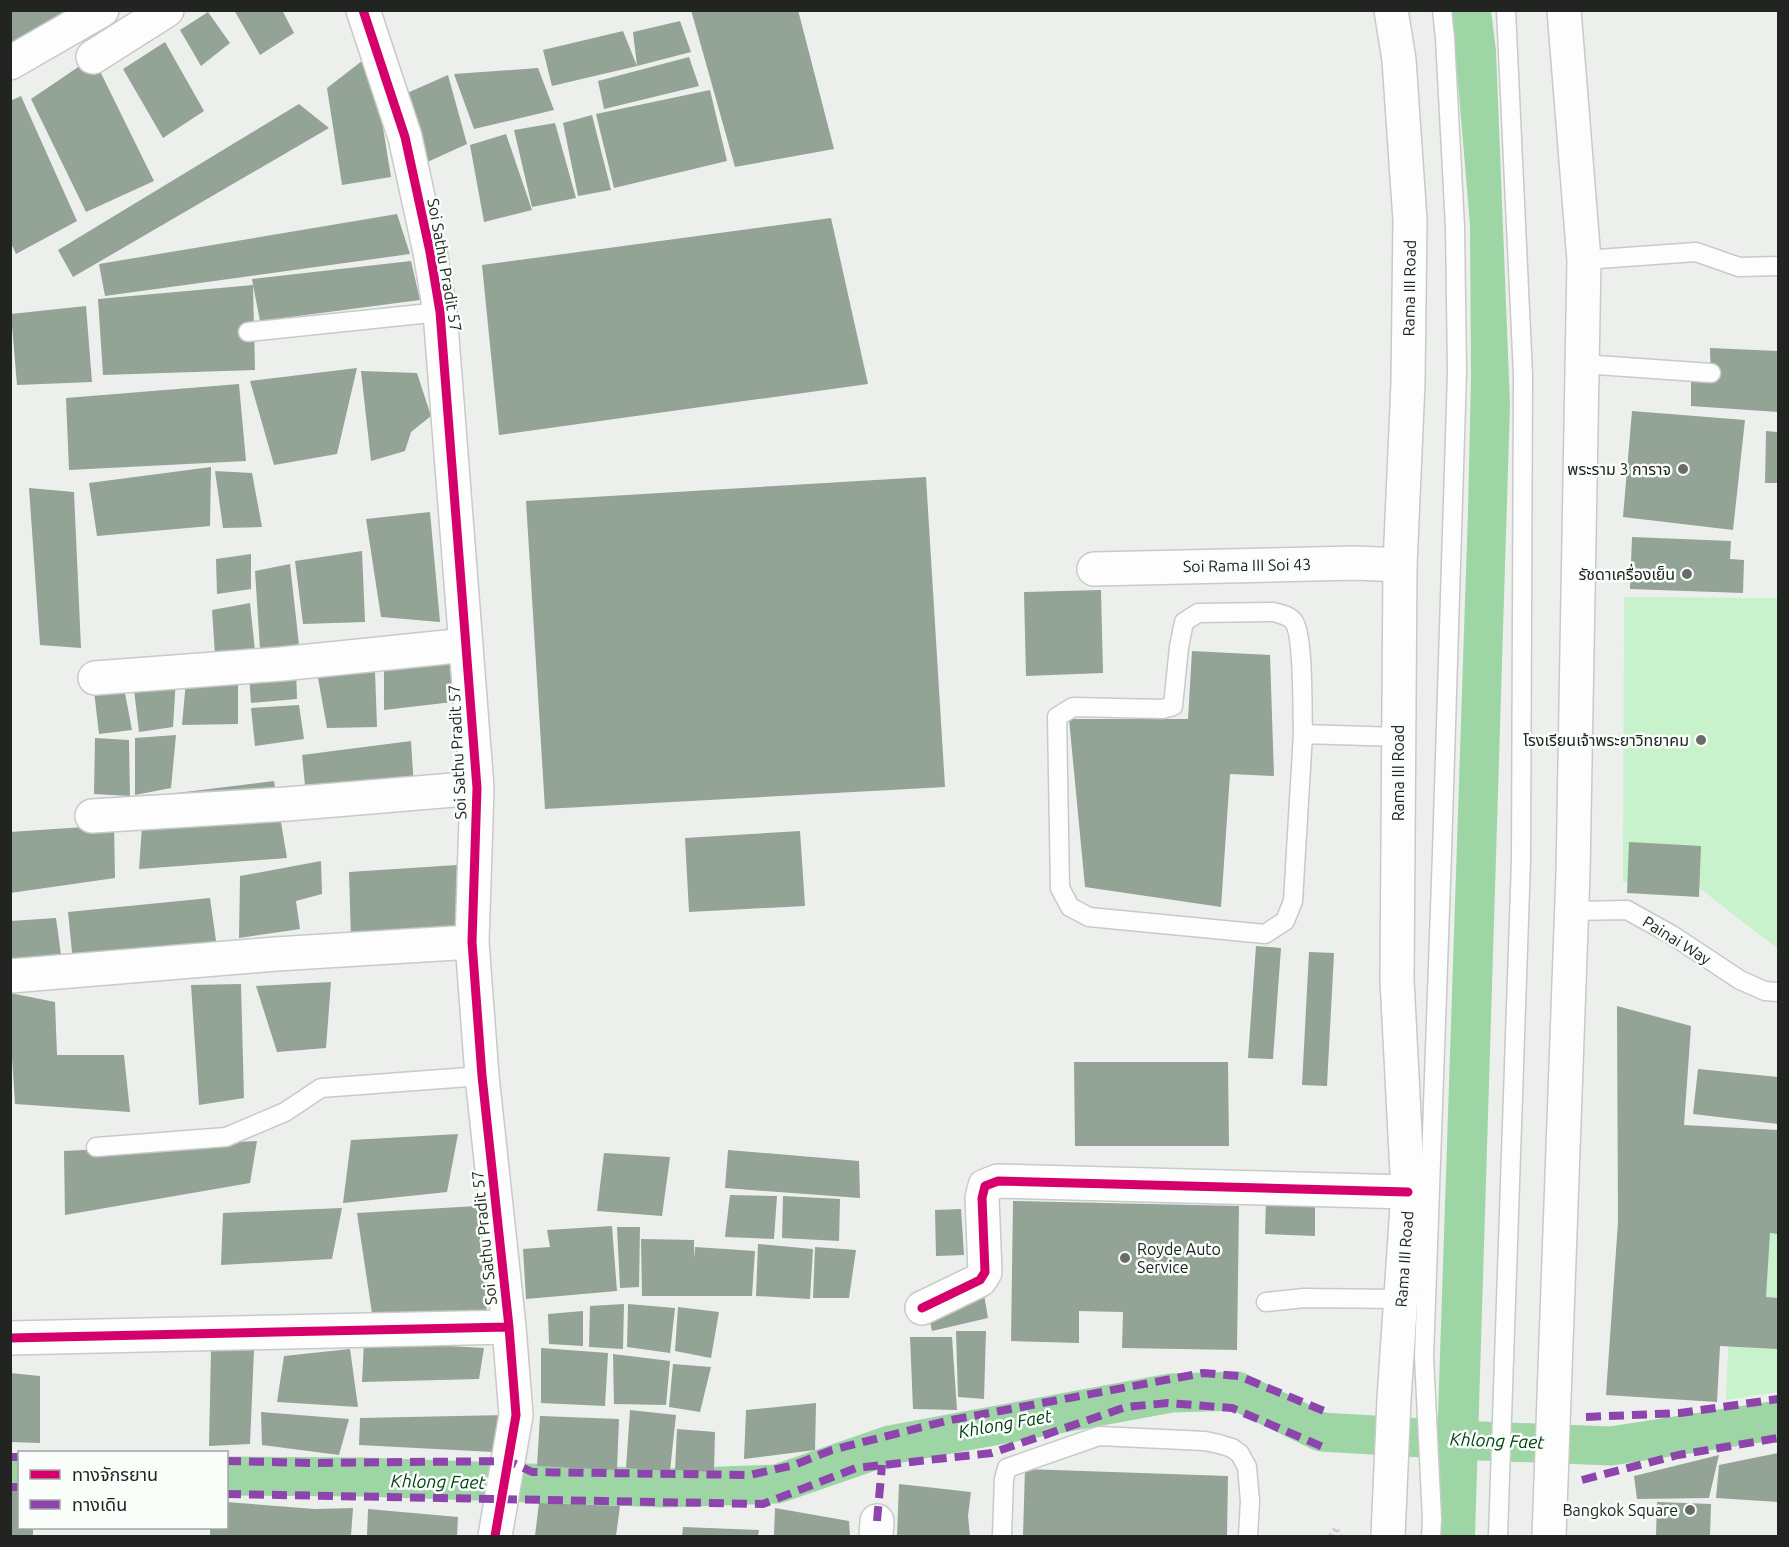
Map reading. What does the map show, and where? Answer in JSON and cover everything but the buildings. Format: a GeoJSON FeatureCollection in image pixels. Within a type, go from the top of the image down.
{"type":"FeatureCollection","features":[{"type":"Feature","properties":{"kind":"street"},"geometry":{"type":"LineString","coordinates":[[10,63],[102,10]]}},
{"type":"Feature","properties":{"kind":"street"},"geometry":{"type":"LineString","coordinates":[[93,57],[167,10]]}},
{"type":"Feature","properties":{"kind":"street","name":"Soi Sathu Pradit 57"},"geometry":{"type":"LineString","coordinates":[[363,10],[405,137],[430,252],[440,312],[477,788],[472,942],[482,1076],[509,1327],[516,1415],[495,1536]]}},
{"type":"Feature","properties":{"kind":"street","name":"Rama III Road"},"geometry":{"type":"LineString","coordinates":[[1388,1536],[1394,1399],[1408,1192],[1397,980],[1400,565],[1408,383],[1410,220],[1399,60],[1391,10]]}},
{"type":"Feature","properties":{"kind":"street"},"geometry":{"type":"LineString","coordinates":[[1549,1536],[1571,911],[1584,260],[1564,10]]}},
{"type":"Feature","properties":{"kind":"street","name":"Soi Rama III Soi 43"},"geometry":{"type":"LineString","coordinates":[[1094,569],[1356,563],[1400,565]]}},
{"type":"Feature","properties":{"kind":"street"},"geometry":{"type":"LineString","coordinates":[[95,678],[281,664],[466,645]]}},
{"type":"Feature","properties":{"kind":"street"},"geometry":{"type":"LineString","coordinates":[[92,816],[286,804],[477,788]]}},
{"type":"Feature","properties":{"kind":"street"},"geometry":{"type":"LineString","coordinates":[[10,976],[276,954],[472,942]]}},
{"type":"Feature","properties":{"kind":"street"},"geometry":{"type":"LineString","coordinates":[[922,1308],[980,1280],[985,1272],[982,1198],[985,1186],[998,1181],[1408,1192]]}},
{"type":"Feature","properties":{"kind":"street"},"geometry":{"type":"LineString","coordinates":[[10,1338],[509,1327]]}},
{"type":"Feature","properties":{"kind":"lane"},"geometry":{"type":"LineString","coordinates":[[1432,1528],[1424,1357],[1457,372],[1455,227],[1442,10]]}},
{"type":"Feature","properties":{"kind":"lane"},"geometry":{"type":"LineString","coordinates":[[1499,1529],[1521,860],[1523,399],[1506,10]]}},
{"type":"Feature","properties":{"kind":"lane"},"geometry":{"type":"LineString","coordinates":[[1584,260],[1696,252],[1739,267],[1779,266]]}},
{"type":"Feature","properties":{"kind":"lane"},"geometry":{"type":"LineString","coordinates":[[248,332],[440,312]]}},
{"type":"Feature","properties":{"kind":"lane"},"geometry":{"type":"LineString","coordinates":[[1582,364],[1711,373]]}},
{"type":"Feature","properties":{"kind":"lane"},"geometry":{"type":"LineString","coordinates":[[1273,612],[1293,620],[1300,635],[1303,734],[1293,901],[1285,921],[1265,934],[1089,917],[1070,907],[1060,888],[1057,717],[1073,707],[1162,709],[1173,706],[1184,622],[1198,613],[1273,612]]}},
{"type":"Feature","properties":{"kind":"lane"},"geometry":{"type":"LineString","coordinates":[[1303,734],[1398,737]]}},
{"type":"Feature","properties":{"kind":"lane","name":"Painai Way"},"geometry":{"type":"LineString","coordinates":[[1571,911],[1627,909],[1672,935],[1740,980],[1765,991],[1779,992]]}},
{"type":"Feature","properties":{"kind":"lane"},"geometry":{"type":"LineString","coordinates":[[96,1147],[226,1137],[285,1112],[321,1088],[482,1076]]}},
{"type":"Feature","properties":{"kind":"lane"},"geometry":{"type":"LineString","coordinates":[[1266,1302],[1304,1298],[1401,1299]]}},
{"type":"Feature","properties":{"kind":"lane"},"geometry":{"type":"LineString","coordinates":[[1002,1536],[1004,1479],[1007,1468],[1092,1438],[1105,1436],[1205,1442],[1232,1448],[1240,1454],[1247,1467],[1250,1501],[1248,1536]]}},
{"type":"Feature","properties":{"kind":"path"},"geometry":{"type":"LineString","coordinates":[[1329,1536],[1336,1528],[1341,1536]]}},
{"type":"Feature","properties":{"kind":"shaded area"},"geometry":{"type":"Polygon","coordinates":[[[1491,10],[1496,51],[1510,404],[1475,1536],[1434,1536],[1471,377],[1470,225],[1452,11],[1491,10]]]}},
{"type":"Feature","properties":{"kind":"shaded area","name":"โรงเรียนเจ้าพระยาวิทยาคม"},"geometry":{"type":"Polygon","coordinates":[[[1624,597],[1778,598],[1778,949],[1698,887],[1623,882],[1624,597]]]}},
{"type":"Feature","properties":{"kind":"shaded area"},"geometry":{"type":"Polygon","coordinates":[[[1778,1202],[1778,1392],[1726,1400],[1734,1207],[1778,1202]]]}},
{"type":"Feature","properties":{"kind":"waterway","name":"Khlong Faet"},"geometry":{"type":"LineString","coordinates":[[228,1476],[363,1477],[667,1488],[777,1484],[890,1445],[1171,1393],[1237,1391],[1321,1432],[1458,1440],[1611,1446],[1778,1420]]}},
{"type":"Feature","properties":{"kind":"waterway","name":"Khlong Faet"},"geometry":{"type":"LineString","coordinates":[[10,1475],[18,1475]]}},
{"type":"Feature","properties":{"kind":"marked path"},"geometry":{"type":"LineString","coordinates":[[228,1461],[314,1463],[509,1461],[532,1472],[750,1475],[794,1465],[832,1450],[946,1421],[1203,1373],[1239,1376],[1324,1411]]}},
{"type":"Feature","properties":{"kind":"marked path"},"geometry":{"type":"LineString","coordinates":[[1586,1417],[1680,1413],[1778,1399]]}},
{"type":"Feature","properties":{"kind":"marked path"},"geometry":{"type":"LineString","coordinates":[[228,1494],[763,1504],[856,1468],[992,1453],[1126,1407],[1168,1403],[1232,1408],[1323,1447]]}},
{"type":"Feature","properties":{"kind":"marked path"},"geometry":{"type":"LineString","coordinates":[[1582,1480],[1678,1455],[1778,1438]]}},
{"type":"Feature","properties":{"kind":"marked path"},"geometry":{"type":"LineString","coordinates":[[10,1457],[18,1457]]}},
{"type":"Feature","properties":{"kind":"marked path"},"geometry":{"type":"LineString","coordinates":[[877,1521],[882,1465]]}},
{"type":"Feature","properties":{"kind":"marked path"},"geometry":{"type":"LineString","coordinates":[[10,1487],[18,1487]]}},
{"type":"Feature","properties":{"kind":"cycle path"},"geometry":{"type":"LineString","coordinates":[[363,10],[405,137],[430,252],[440,312],[477,788],[472,942],[482,1076],[509,1327],[516,1415],[495,1536]]}},
{"type":"Feature","properties":{"kind":"cycle path"},"geometry":{"type":"LineString","coordinates":[[922,1308],[980,1280],[985,1272],[982,1198],[985,1186],[998,1181],[1408,1192]]}},
{"type":"Feature","properties":{"kind":"cycle path"},"geometry":{"type":"LineString","coordinates":[[10,1338],[509,1327]]}},
{"type":"Feature","properties":{"kind":"place","name":"พระราม 3 การาจ"},"geometry":{"type":"Point","coordinates":[1683,469]}},
{"type":"Feature","properties":{"kind":"place","name":"รัชดาเครื่องเย็น"},"geometry":{"type":"Point","coordinates":[1687,574]}},
{"type":"Feature","properties":{"kind":"place","name":"โรงเรียนเจ้าพระยาวิทยาคม"},"geometry":{"type":"Point","coordinates":[1701,740]}},
{"type":"Feature","properties":{"kind":"place","name":"Royde Auto Service"},"geometry":{"type":"Point","coordinates":[1125,1258]}},
{"type":"Feature","properties":{"kind":"place","name":"Bangkok Square"},"geometry":{"type":"Point","coordinates":[1690,1510]}}]}
